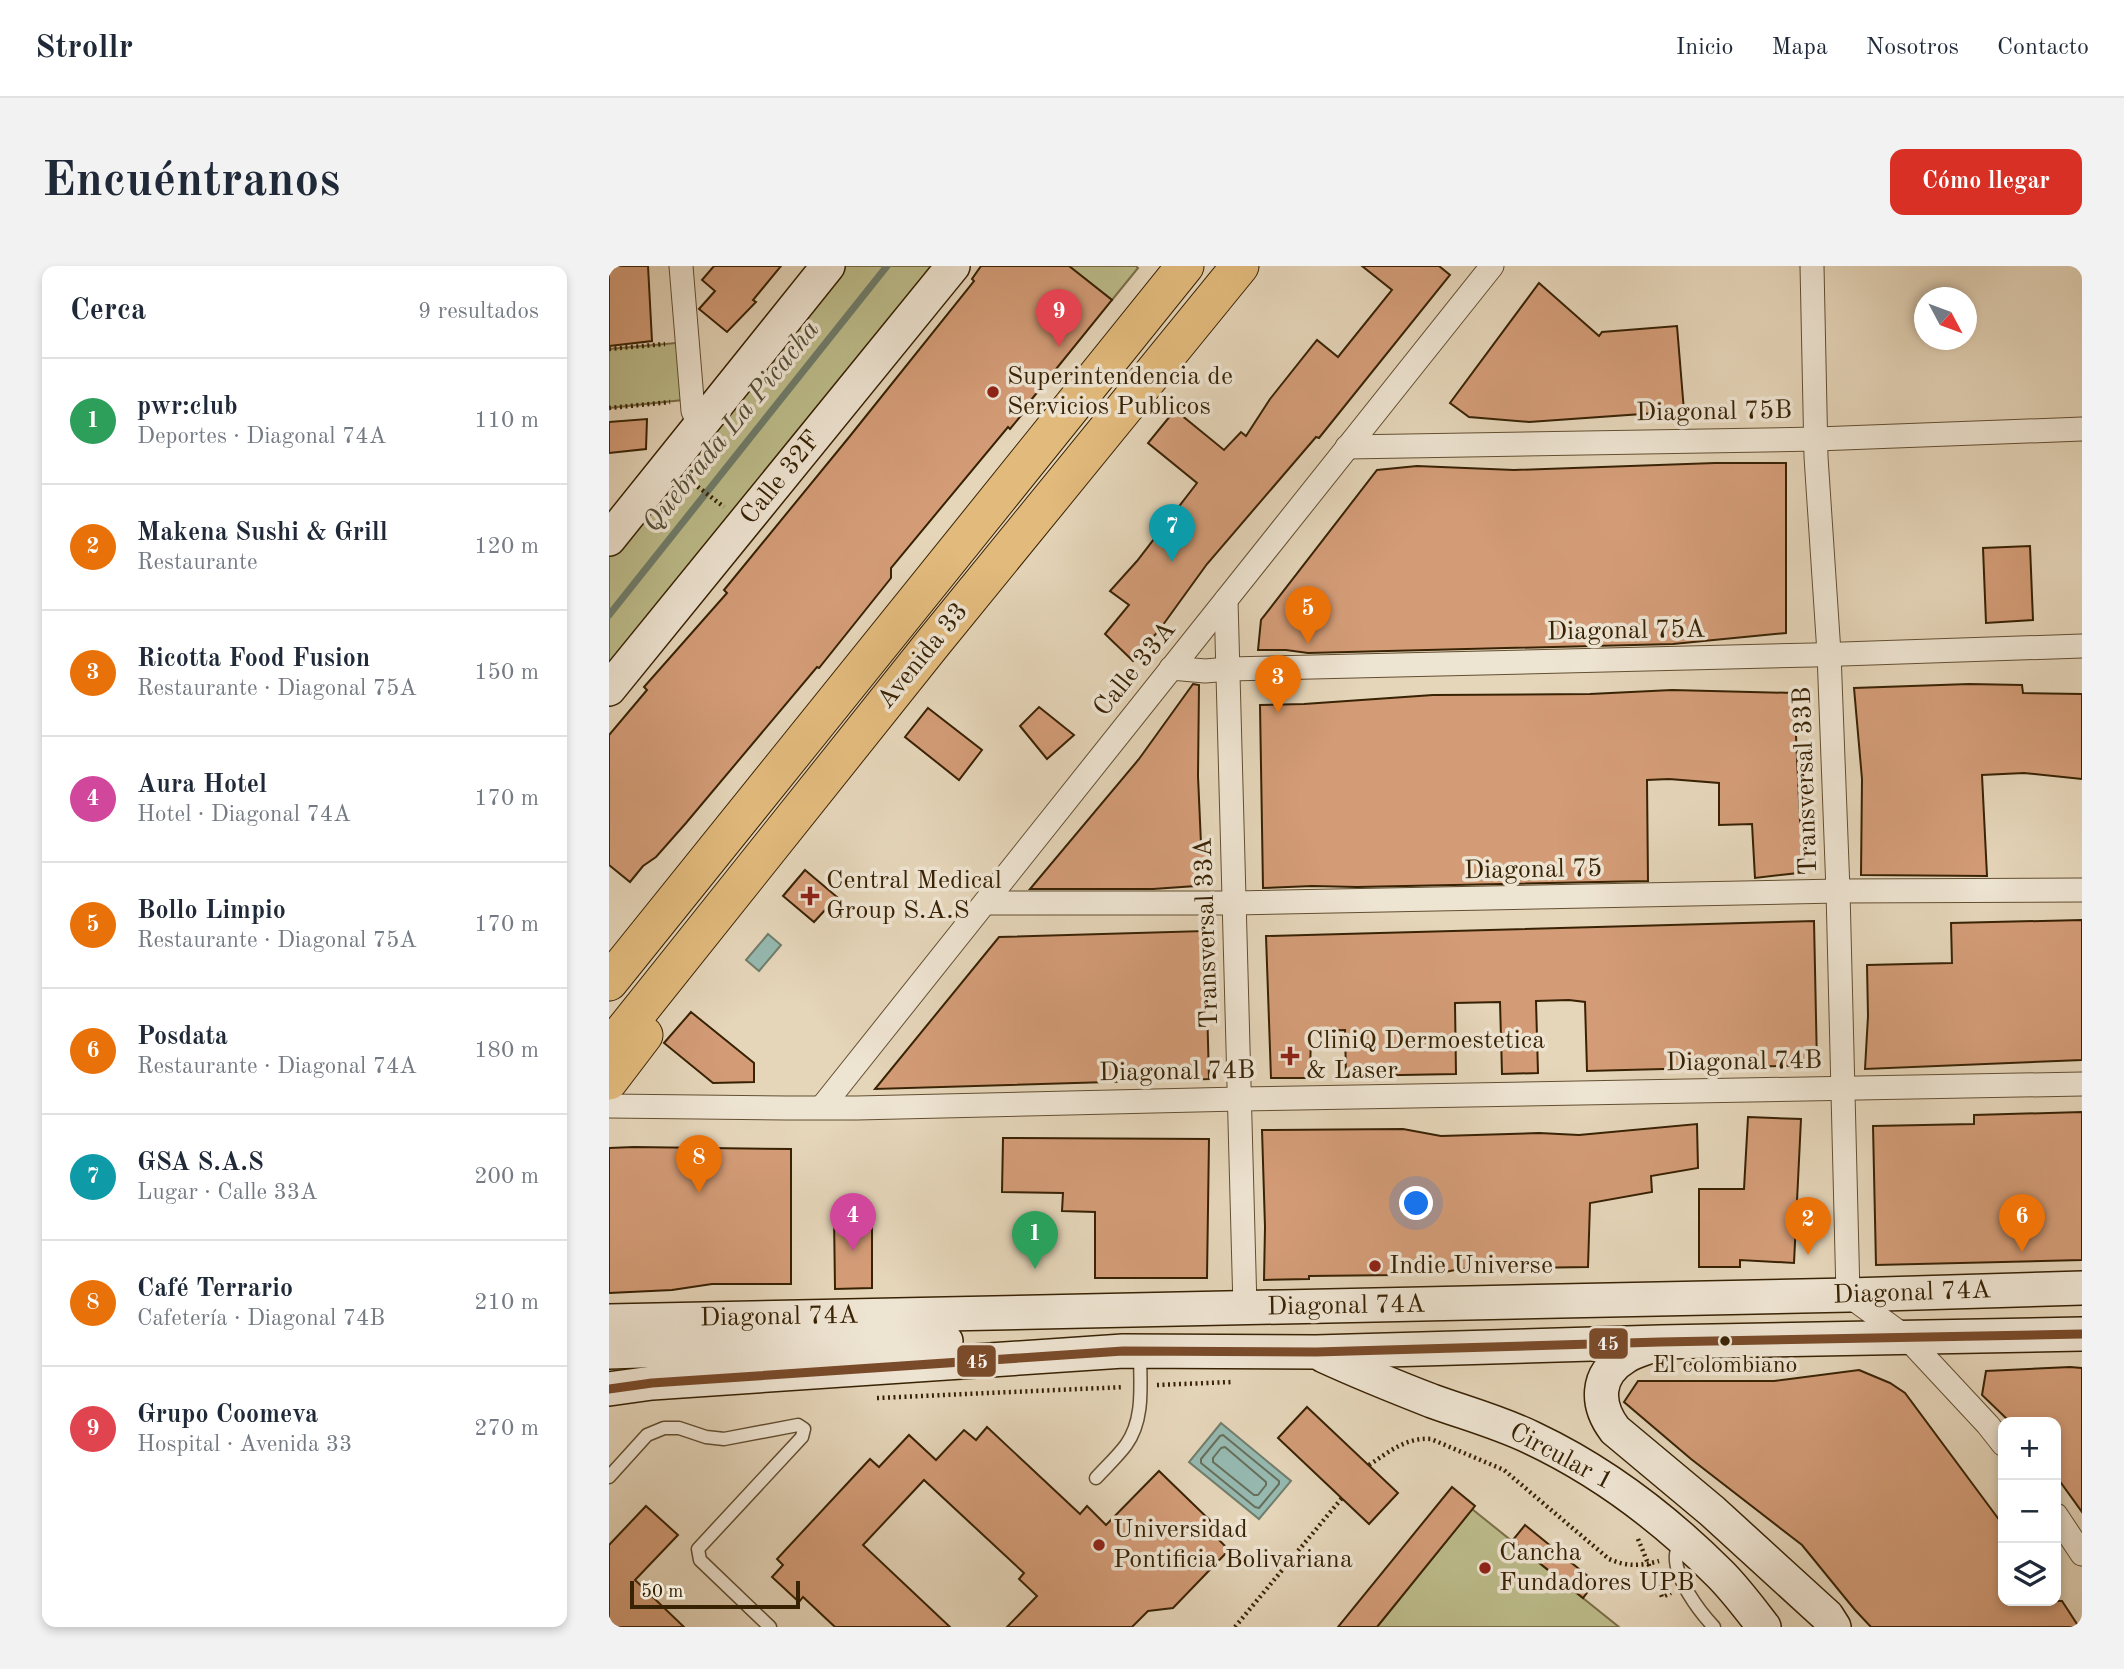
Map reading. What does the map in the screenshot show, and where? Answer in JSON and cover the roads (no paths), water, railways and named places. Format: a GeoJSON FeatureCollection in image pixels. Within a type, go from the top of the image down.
{"type":"FeatureCollection","features":[{"type":"Feature","properties":{"kind":"main road"},"geometry":{"type":"LineString","coordinates":[[609,539],[695,412],[828,266]]}},
{"type":"Feature","properties":{"kind":"main road","name":"Calle 32F"},"geometry":{"type":"LineString","coordinates":[[609,690],[953,266]]}},
{"type":"Feature","properties":{"kind":"main road","name":"Avenida 33"},"geometry":{"type":"LineString","coordinates":[[609,982],[1185,266]]}},
{"type":"Feature","properties":{"kind":"main road","name":"Avenida 33"},"geometry":{"type":"LineString","coordinates":[[609,1049],[933,643],[1240,266]]}},
{"type":"Feature","properties":{"kind":"main road"},"geometry":{"type":"LineString","coordinates":[[609,949],[663,886],[782,765]]}},
{"type":"Feature","properties":{"kind":"main road"},"geometry":{"type":"LineString","coordinates":[[609,1081],[709,946],[787,827]]}},
{"type":"Feature","properties":{"kind":"main road","name":"Diagonal 74A"},"geometry":{"type":"LineString","coordinates":[[609,1321],[2082,1288]]}},
{"type":"Feature","properties":{"kind":"main road","name":"Diagonal 74A"},"geometry":{"type":"LineString","coordinates":[[613,1390],[1131,1352],[1315,1352],[2082,1334]]}},
{"type":"Feature","properties":{"kind":"main road"},"geometry":{"type":"LineString","coordinates":[[609,1352],[1001,1340],[1131,1352]]}},
{"type":"Feature","properties":{"kind":"main road","name":"Circular 1"},"geometry":{"type":"LineString","coordinates":[[1660,1342],[1625,1357],[1606,1373],[1600,1394],[1605,1417],[1615,1430],[1713,1511],[1827,1616],[1834,1627]]}},
{"type":"Feature","properties":{"kind":"main road","name":"Circular 1"},"geometry":{"type":"LineString","coordinates":[[1315,1352],[1433,1401],[1483,1417],[1531,1437],[1577,1461],[1622,1490],[1682,1539],[1721,1575],[1764,1627]]}},
{"type":"Feature","properties":{"kind":"main road"},"geometry":{"type":"LineString","coordinates":[[1682,1539],[1713,1511]]}},
{"type":"Feature","properties":{"kind":"street"},"geometry":{"type":"LineString","coordinates":[[681,266],[695,412]]}},
{"type":"Feature","properties":{"kind":"street","name":"Calle 33A"},"geometry":{"type":"LineString","coordinates":[[822,1107],[1492,266]]}},
{"type":"Feature","properties":{"kind":"street","name":"Transversal 33B"},"geometry":{"type":"LineString","coordinates":[[1812,266],[1816,457],[1829,653],[1838,891],[1847,1295]]}},
{"type":"Feature","properties":{"kind":"street","name":"Diagonal 75B"},"geometry":{"type":"LineString","coordinates":[[1347,447],[1817,439],[2082,429]]}},
{"type":"Feature","properties":{"kind":"street","name":"Transversal 33A"},"geometry":{"type":"LineString","coordinates":[[1226,600],[1245,1308]]}},
{"type":"Feature","properties":{"kind":"street","name":"Diagonal 75A"},"geometry":{"type":"LineString","coordinates":[[1171,668],[1205,671],[2082,646]]}},
{"type":"Feature","properties":{"kind":"street","name":"Diagonal 75"},"geometry":{"type":"LineString","coordinates":[[985,903],[1234,903],[1838,891],[2082,890]]}},
{"type":"Feature","properties":{"kind":"street","name":"Diagonal 74B"},"geometry":{"type":"LineString","coordinates":[[609,1105],[857,1108],[1239,1098],[2082,1084]]}},
{"type":"Feature","properties":{"kind":"street"},"geometry":{"type":"LineString","coordinates":[[1847,1295],[1907,1338],[1998,1438]]}},
{"type":"Feature","properties":{"kind":"street"},"geometry":{"type":"LineString","coordinates":[[2061,1522],[2082,1554]]}},
{"type":"Feature","properties":{"kind":"lane"},"geometry":{"type":"LineString","coordinates":[[1095,1478],[1127,1443],[1138,1418],[1140,1386],[1131,1352]]}},
{"type":"Feature","properties":{"kind":"lane"},"geometry":{"type":"LineString","coordinates":[[609,1476],[647,1435],[664,1428],[680,1428],[716,1439],[798,1425],[804,1429],[802,1437],[698,1549],[700,1560],[770,1627]]}},
{"type":"Feature","properties":{"kind":"lane"},"geometry":{"type":"LineString","coordinates":[[1682,1539],[1676,1553],[1677,1568],[1695,1604],[1714,1627]]}},
{"type":"Feature","properties":{"kind":"water"},"geometry":{"type":"Polygon","coordinates":[[[768,934],[781,945],[759,971],[746,960],[768,934]]]}},
{"type":"Feature","properties":{"kind":"water"},"geometry":{"type":"Polygon","coordinates":[[[1221,1423],[1291,1481],[1259,1519],[1189,1462],[1221,1423]]]}},
{"type":"Feature","properties":{"kind":"waterway","name":"Quebrada La Picacha"},"geometry":{"type":"LineString","coordinates":[[609,615],[887,266]]}},
{"type":"Feature","properties":{"kind":"place","name":"Grupo Coomeva"},"geometry":{"type":"Point","coordinates":[1059,347]}},
{"type":"Feature","properties":{"kind":"place","name":"Superintendencia de Servicios Publicos"},"geometry":{"type":"Point","coordinates":[993,392]}},
{"type":"Feature","properties":{"kind":"place","name":"GSA S.A.S"},"geometry":{"type":"Point","coordinates":[1172,562]}},
{"type":"Feature","properties":{"kind":"place","name":"Bollo Limpio"},"geometry":{"type":"Point","coordinates":[1308,644]}},
{"type":"Feature","properties":{"kind":"place","name":"Ricotta Food Fusion"},"geometry":{"type":"Point","coordinates":[1278,713]}},
{"type":"Feature","properties":{"kind":"place","name":"Central Medical Group S.A.S"},"geometry":{"type":"Point","coordinates":[810,896]}},
{"type":"Feature","properties":{"kind":"place","name":"CliniQ Dermoestetica & Laser"},"geometry":{"type":"Point","coordinates":[1290,1056]}},
{"type":"Feature","properties":{"kind":"place","name":"Café Terrario"},"geometry":{"type":"Point","coordinates":[699,1193]}},
{"type":"Feature","properties":{"kind":"place","name":"Aura Hotel"},"geometry":{"type":"Point","coordinates":[853,1251]}},
{"type":"Feature","properties":{"kind":"place","name":"Posdata"},"geometry":{"type":"Point","coordinates":[2022,1252]}},
{"type":"Feature","properties":{"kind":"place","name":"Makena Sushi & Grill"},"geometry":{"type":"Point","coordinates":[1808,1255]}},
{"type":"Feature","properties":{"kind":"place","name":"Indie Universe"},"geometry":{"type":"Point","coordinates":[1375,1266]}},
{"type":"Feature","properties":{"kind":"place","name":"pwr:club"},"geometry":{"type":"Point","coordinates":[1035,1269]}},
{"type":"Feature","properties":{"kind":"place","name":"El colombiano"},"geometry":{"type":"Point","coordinates":[1725,1341]}},
{"type":"Feature","properties":{"kind":"place","name":"Universidad Pontificia Bolivariana"},"geometry":{"type":"Point","coordinates":[1099,1545]}},
{"type":"Feature","properties":{"kind":"place","name":"Cancha Fundadores UPB"},"geometry":{"type":"Point","coordinates":[1485,1568]}}]}
